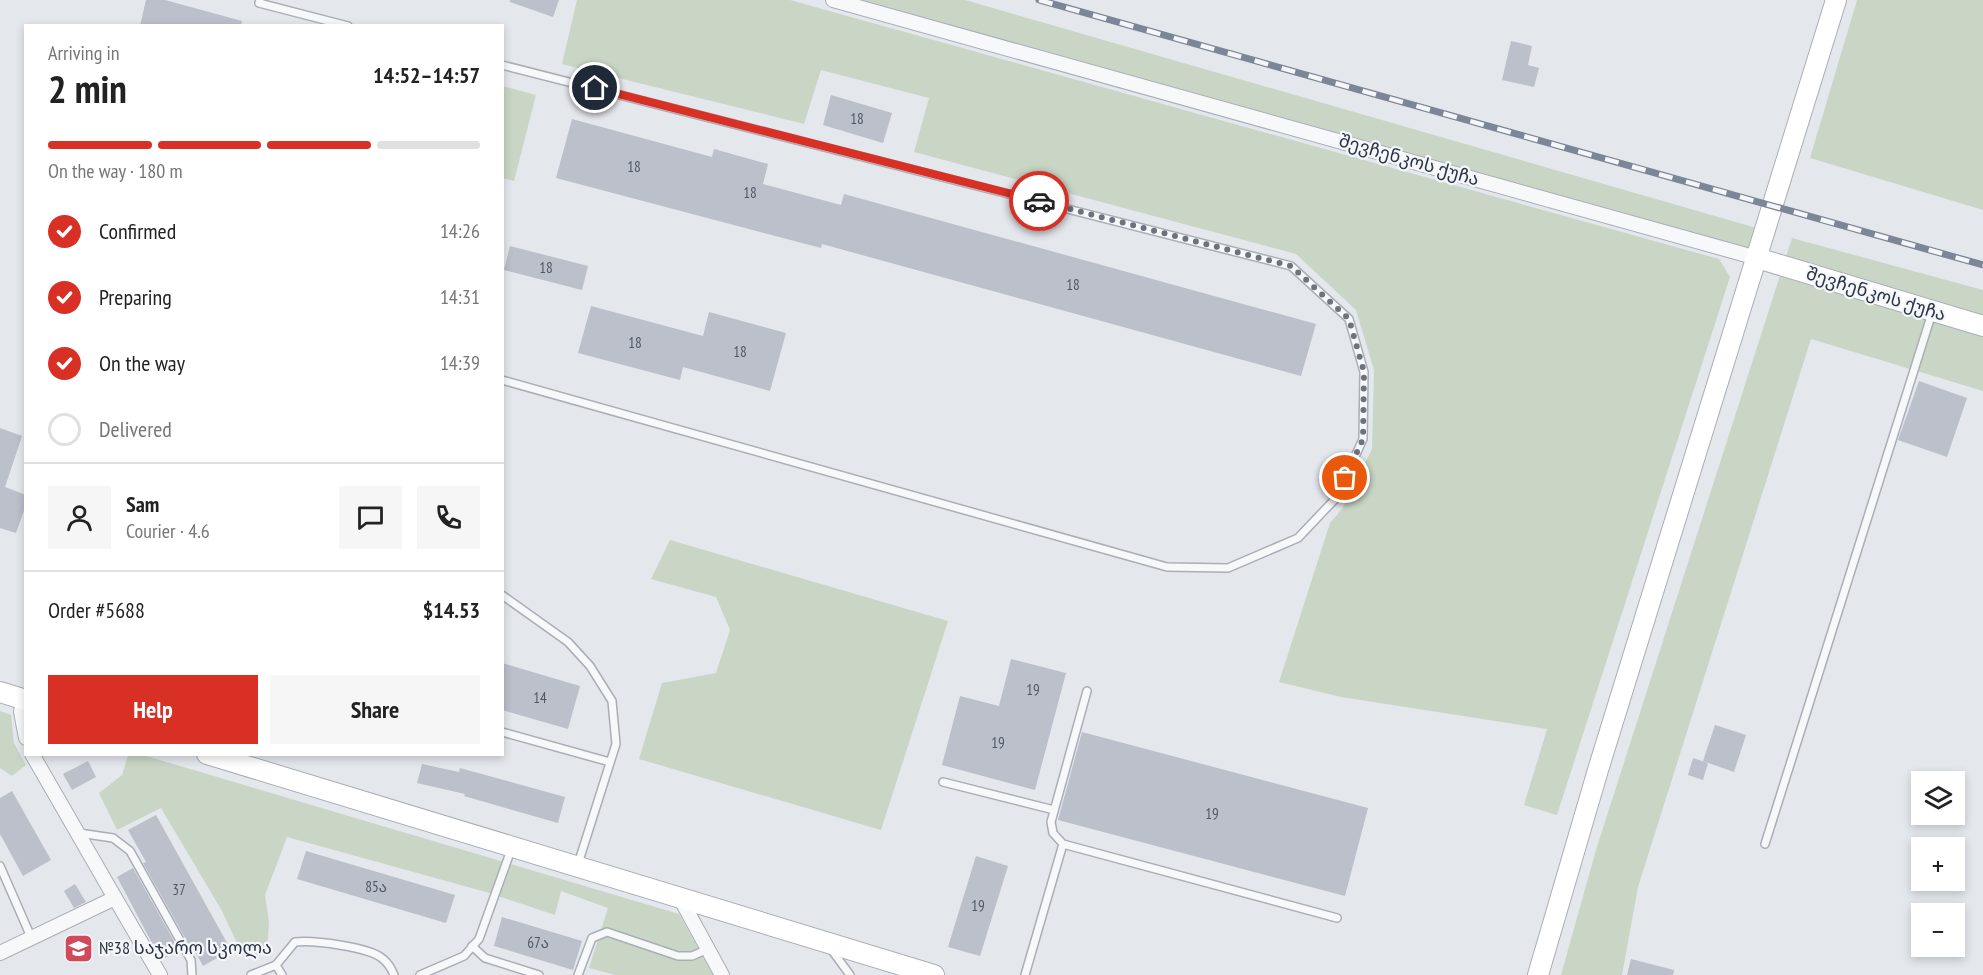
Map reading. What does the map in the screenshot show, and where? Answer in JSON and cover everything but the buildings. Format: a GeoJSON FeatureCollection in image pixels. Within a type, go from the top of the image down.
{"type":"FeatureCollection","features":[{"type":"Feature","properties":{"kind":"street","name":"შევჩენკოს ქუჩა"},"geometry":{"type":"LineString","coordinates":[[833,0],[1758,258],[1983,326]]}},
{"type":"Feature","properties":{"kind":"street"},"geometry":{"type":"LineString","coordinates":[[1538,975],[1598,770],[1836,0]]}},
{"type":"Feature","properties":{"kind":"street"},"geometry":{"type":"LineString","coordinates":[[0,692],[24,699],[21,712],[24,728]]}},
{"type":"Feature","properties":{"kind":"street"},"geometry":{"type":"LineString","coordinates":[[33,756],[160,975]]}},
{"type":"Feature","properties":{"kind":"street"},"geometry":{"type":"LineString","coordinates":[[214,756],[933,975]]}},
{"type":"Feature","properties":{"kind":"street"},"geometry":{"type":"LineString","coordinates":[[0,953],[116,898]]}},
{"type":"Feature","properties":{"kind":"street"},"geometry":{"type":"LineString","coordinates":[[680,898],[722,975]]}},
{"type":"Feature","properties":{"kind":"lane"},"geometry":{"type":"LineString","coordinates":[[260,0],[259,3],[340,24]]}},
{"type":"Feature","properties":{"kind":"lane"},"geometry":{"type":"LineString","coordinates":[[504,66],[1291,266],[1349,319],[1364,372],[1363,439],[1336,498],[1298,538],[1228,568],[1167,567],[504,381]]}},
{"type":"Feature","properties":{"kind":"lane"},"geometry":{"type":"LineString","coordinates":[[1765,844],[1933,311]]}},
{"type":"Feature","properties":{"kind":"lane"},"geometry":{"type":"LineString","coordinates":[[504,596],[568,642],[590,666],[612,701],[616,744],[577,867]]}},
{"type":"Feature","properties":{"kind":"lane"},"geometry":{"type":"LineString","coordinates":[[1088,691],[1051,822],[1053,833],[1063,844],[1337,918]]}},
{"type":"Feature","properties":{"kind":"lane"},"geometry":{"type":"LineString","coordinates":[[504,733],[610,762]]}},
{"type":"Feature","properties":{"kind":"lane"},"geometry":{"type":"LineString","coordinates":[[943,782],[1054,810]]}},
{"type":"Feature","properties":{"kind":"lane"},"geometry":{"type":"LineString","coordinates":[[78,833],[113,838],[130,851],[190,960],[192,975]]}},
{"type":"Feature","properties":{"kind":"lane"},"geometry":{"type":"LineString","coordinates":[[1025,975],[1063,844]]}},
{"type":"Feature","properties":{"kind":"lane"},"geometry":{"type":"LineString","coordinates":[[420,975],[464,956],[479,939],[512,847]]}},
{"type":"Feature","properties":{"kind":"lane"},"geometry":{"type":"LineString","coordinates":[[0,866],[31,937]]}},
{"type":"Feature","properties":{"kind":"lane"},"geometry":{"type":"LineString","coordinates":[[579,975],[592,938],[607,932],[678,956],[692,956],[708,949]]}},
{"type":"Feature","properties":{"kind":"lane"},"geometry":{"type":"LineString","coordinates":[[251,975],[276,965],[295,942],[308,941],[353,948],[382,958],[394,975]]}},
{"type":"Feature","properties":{"kind":"lane"},"geometry":{"type":"LineString","coordinates":[[826,942],[850,975]]}},
{"type":"Feature","properties":{"kind":"lane"},"geometry":{"type":"LineString","coordinates":[[472,946],[485,958],[539,975]]}},
{"type":"Feature","properties":{"kind":"lane"},"geometry":{"type":"LineString","coordinates":[[276,965],[282,975]]}},
{"type":"Feature","properties":{"kind":"green space"},"geometry":{"type":"Polygon","coordinates":[[[577,0],[790,0],[1719,259],[1730,277],[1557,815],[1524,805],[1547,729],[1341,697],[1279,682],[1330,523],[1342,509],[1372,449],[1374,370],[1356,310],[1296,254],[914,152],[929,98],[821,70],[804,124],[562,64],[577,0]]]}},
{"type":"Feature","properties":{"kind":"green space"},"geometry":{"type":"Polygon","coordinates":[[[833,0],[965,0],[1767,231],[1757,258],[833,0]]]}},
{"type":"Feature","properties":{"kind":"green space"},"geometry":{"type":"Polygon","coordinates":[[[1857,0],[1983,0],[1983,210],[1810,158],[1857,0]]]}},
{"type":"Feature","properties":{"kind":"green space"},"geometry":{"type":"Polygon","coordinates":[[[504,87],[536,95],[514,181],[504,178],[504,87]]]}},
{"type":"Feature","properties":{"kind":"green space"},"geometry":{"type":"Polygon","coordinates":[[[1792,238],[1983,290],[1983,391],[1811,339],[1638,887],[1622,975],[1561,975],[1596,850],[1792,238]]]}},
{"type":"Feature","properties":{"kind":"green space"},"geometry":{"type":"Polygon","coordinates":[[[670,540],[948,621],[881,830],[639,759],[662,683],[716,673],[730,630],[716,597],[651,579],[670,540]]]}},
{"type":"Feature","properties":{"kind":"green space"},"geometry":{"type":"Polygon","coordinates":[[[0,711],[11,715],[14,743],[26,765],[12,776],[0,768],[0,711]]]}},
{"type":"Feature","properties":{"kind":"green space"},"geometry":{"type":"Polygon","coordinates":[[[128,756],[146,756],[679,914],[713,975],[615,975],[589,968],[608,908],[561,891],[555,915],[486,892],[287,837],[265,895],[269,922],[268,940],[257,956],[244,958],[222,911],[161,808],[117,830],[99,793],[122,775],[128,756]]]}},
{"type":"Feature","properties":{"kind":"railway"},"geometry":{"type":"LineString","coordinates":[[1039,0],[1983,265]]}},
{"type":"Feature","properties":{"kind":"way so far"},"geometry":{"type":"LineString","coordinates":[[1039,201],[1291,266],[1349,319],[1364,372],[1363,439],[1345,478]]}},
{"type":"Feature","properties":{"kind":"place","name":"№38 საჯარო სკოლა"},"geometry":{"type":"Point","coordinates":[78,948]}},
{"type":"Feature","properties":{"kind":"route"},"geometry":{"type":"LineString","coordinates":[[595,88],[1039,201]]}}]}
